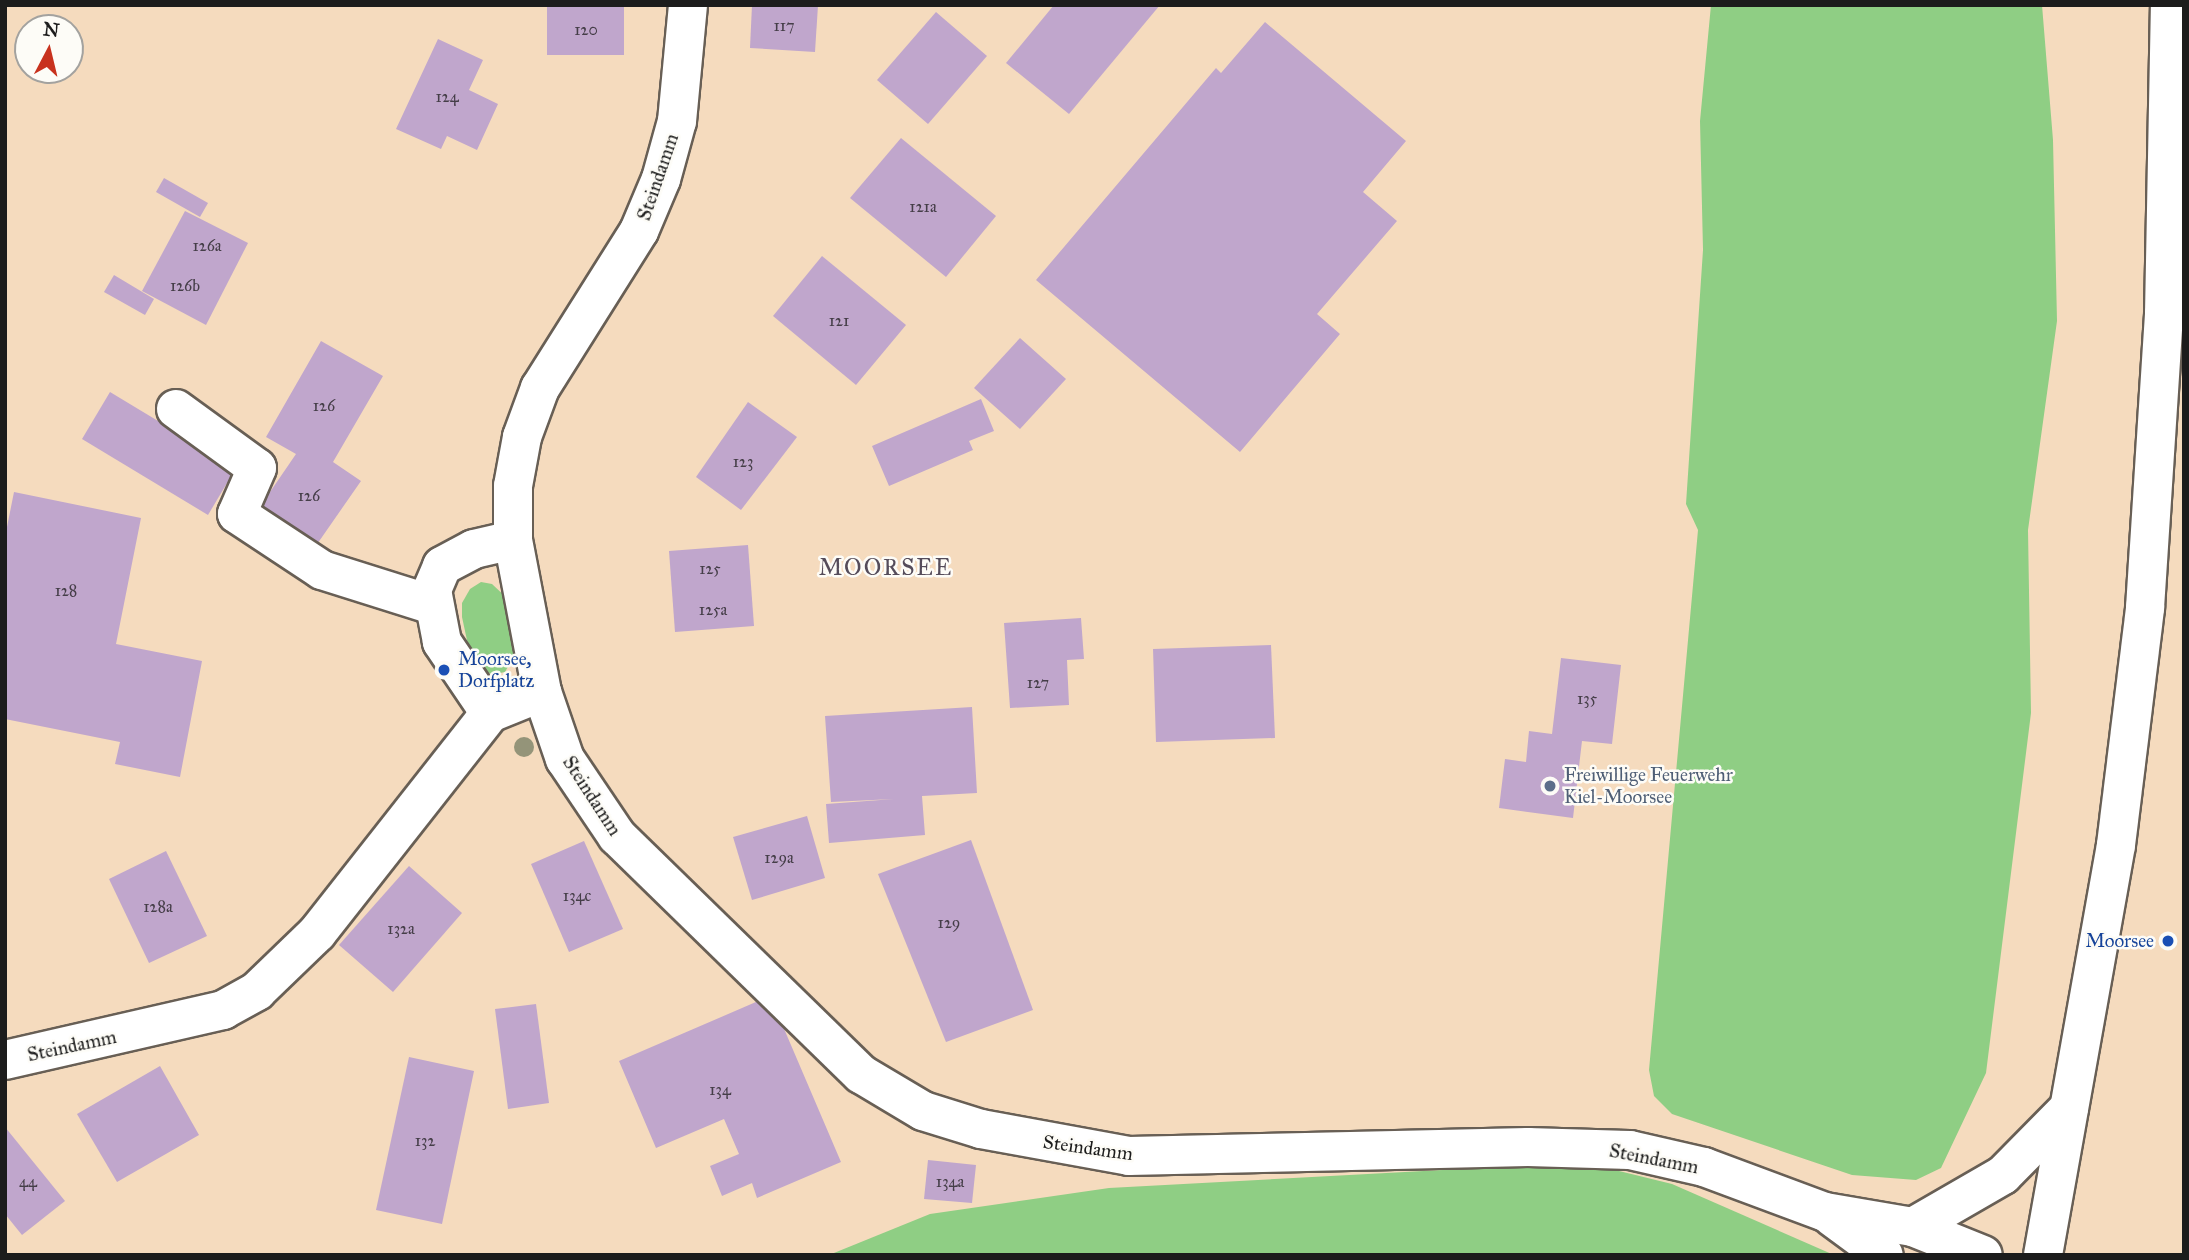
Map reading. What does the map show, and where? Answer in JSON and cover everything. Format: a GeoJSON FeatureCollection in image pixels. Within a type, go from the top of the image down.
{"type":"FeatureCollection","features":[{"type":"Feature","properties":{"kind":"street","name":"Steindamm"},"geometry":{"type":"LineString","coordinates":[[688,5],[677,121],[661,179],[639,231],[540,388],[522,437],[513,485],[513,540],[542,692],[565,759],[617,836],[861,1074],[923,1111],[1060,1146],[1129,1156],[1539,1147],[1630,1150],[1704,1167],[1825,1212],[1913,1227],[1983,1255]]}},
{"type":"Feature","properties":{"kind":"street"},"geometry":{"type":"LineString","coordinates":[[2043,1255],[2116,845],[2145,608],[2164,327],[2170,5]]}},
{"type":"Feature","properties":{"kind":"street"},"geometry":{"type":"LineString","coordinates":[[176,409],[257,468],[237,514],[322,570],[433,605]]}},
{"type":"Feature","properties":{"kind":"street"},"geometry":{"type":"LineString","coordinates":[[490,713],[442,642],[432,590],[442,566],[474,549],[513,540]]}},
{"type":"Feature","properties":{"kind":"street","name":"Steindamm"},"geometry":{"type":"LineString","coordinates":[[5,1060],[223,1010],[257,991],[317,933],[490,713],[542,692]]}},
{"type":"Feature","properties":{"kind":"street"},"geometry":{"type":"LineString","coordinates":[[1913,1227],[2003,1175],[2069,1108]]}},
{"type":"Feature","properties":{"kind":"street","name":"Steindamm"},"geometry":{"type":"LineString","coordinates":[[1825,1212],[1884,1255]]}},
{"type":"Feature","properties":{"kind":"green space"},"geometry":{"type":"Polygon","coordinates":[[[1711,5],[2042,5],[2053,140],[2057,321],[2028,530],[2031,713],[1986,1073],[1941,1168],[1916,1180],[1852,1175],[1672,1114],[1654,1096],[1649,1070],[1698,530],[1686,504],[1703,250],[1700,121],[1711,5]]]}},
{"type":"Feature","properties":{"kind":"green space"},"geometry":{"type":"Polygon","coordinates":[[[481,582],[492,584],[508,599],[517,651],[505,672],[485,673],[471,659],[462,617],[462,603],[470,589],[481,582]]]}},
{"type":"Feature","properties":{"kind":"green space"},"geometry":{"type":"Polygon","coordinates":[[[1552,1164],[1615,1170],[1672,1184],[1834,1255],[829,1255],[930,1214],[1109,1188],[1552,1164]]]}},
{"type":"Feature","properties":{"kind":"building"},"geometry":{"type":"Polygon","coordinates":[[[547,5],[624,5],[624,55],[547,55],[547,5]]]}},
{"type":"Feature","properties":{"kind":"building"},"geometry":{"type":"Polygon","coordinates":[[[752,5],[818,5],[815,52],[750,48],[752,5]]]}},
{"type":"Feature","properties":{"kind":"building"},"geometry":{"type":"Polygon","coordinates":[[[1054,5],[1160,5],[1069,114],[1006,63],[1054,5]]]}},
{"type":"Feature","properties":{"kind":"building"},"geometry":{"type":"Polygon","coordinates":[[[936,12],[987,56],[928,124],[877,80],[936,12]]]}},
{"type":"Feature","properties":{"kind":"building"},"geometry":{"type":"Polygon","coordinates":[[[1265,22],[1406,141],[1363,192],[1397,221],[1317,314],[1340,334],[1240,452],[1036,280],[1216,68],[1221,73],[1265,22]]]}},
{"type":"Feature","properties":{"kind":"building"},"geometry":{"type":"Polygon","coordinates":[[[438,39],[483,60],[469,90],[498,104],[477,150],[447,136],[441,149],[396,129],[438,39]]]}},
{"type":"Feature","properties":{"kind":"building"},"geometry":{"type":"Polygon","coordinates":[[[901,138],[996,216],[946,277],[850,198],[901,138]]]}},
{"type":"Feature","properties":{"kind":"building"},"geometry":{"type":"Polygon","coordinates":[[[164,178],[208,203],[200,217],[156,192],[164,178]]]}},
{"type":"Feature","properties":{"kind":"building"},"geometry":{"type":"Polygon","coordinates":[[[185,211],[248,243],[206,325],[142,291],[185,211]]]}},
{"type":"Feature","properties":{"kind":"building"},"geometry":{"type":"Polygon","coordinates":[[[822,256],[906,325],[856,385],[773,316],[822,256]]]}},
{"type":"Feature","properties":{"kind":"building"},"geometry":{"type":"Polygon","coordinates":[[[114,275],[154,299],[145,315],[104,292],[114,275]]]}},
{"type":"Feature","properties":{"kind":"building"},"geometry":{"type":"Polygon","coordinates":[[[1020,338],[1066,379],[1020,429],[974,388],[1020,338]]]}},
{"type":"Feature","properties":{"kind":"building"},"geometry":{"type":"Polygon","coordinates":[[[321,341],[383,376],[333,462],[361,481],[313,550],[257,511],[296,454],[266,437],[321,341]]]}},
{"type":"Feature","properties":{"kind":"building"},"geometry":{"type":"Polygon","coordinates":[[[110,392],[236,468],[208,515],[82,439],[110,392]]]}},
{"type":"Feature","properties":{"kind":"building"},"geometry":{"type":"Polygon","coordinates":[[[981,399],[994,431],[969,441],[973,450],[889,486],[872,446],[981,399]]]}},
{"type":"Feature","properties":{"kind":"building"},"geometry":{"type":"Polygon","coordinates":[[[748,402],[797,437],[741,510],[696,477],[748,402]]]}},
{"type":"Feature","properties":{"kind":"building"},"geometry":{"type":"Polygon","coordinates":[[[14,492],[141,518],[116,644],[202,661],[180,777],[115,764],[120,742],[5,719],[5,537],[14,492]]]}},
{"type":"Feature","properties":{"kind":"building"},"geometry":{"type":"Polygon","coordinates":[[[748,545],[754,626],[675,632],[669,551],[748,545]]]}},
{"type":"Feature","properties":{"kind":"building"},"geometry":{"type":"Polygon","coordinates":[[[1081,618],[1084,659],[1067,660],[1069,705],[1010,708],[1004,623],[1081,618]]]}},
{"type":"Feature","properties":{"kind":"building"},"geometry":{"type":"Polygon","coordinates":[[[1271,645],[1275,738],[1156,742],[1153,649],[1271,645]]]}},
{"type":"Feature","properties":{"kind":"building"},"geometry":{"type":"Polygon","coordinates":[[[1561,658],[1621,665],[1612,744],[1582,741],[1573,818],[1499,808],[1505,759],[1526,762],[1529,731],[1552,734],[1561,658]]]}},
{"type":"Feature","properties":{"kind":"building"},"geometry":{"type":"Polygon","coordinates":[[[972,707],[977,793],[922,796],[925,835],[829,843],[826,804],[894,799],[831,802],[825,716],[972,707]]]}},
{"type":"Feature","properties":{"kind":"building"},"geometry":{"type":"Polygon","coordinates":[[[807,816],[825,878],[752,900],[733,837],[807,816]]]}},
{"type":"Feature","properties":{"kind":"building"},"geometry":{"type":"Polygon","coordinates":[[[971,840],[1033,1010],[946,1042],[878,874],[971,840]]]}},
{"type":"Feature","properties":{"kind":"building"},"geometry":{"type":"Polygon","coordinates":[[[584,841],[623,929],[569,952],[531,864],[584,841]]]}},
{"type":"Feature","properties":{"kind":"building"},"geometry":{"type":"Polygon","coordinates":[[[166,851],[207,936],[149,963],[109,879],[166,851]]]}},
{"type":"Feature","properties":{"kind":"building"},"geometry":{"type":"Polygon","coordinates":[[[409,866],[462,913],[393,992],[339,945],[409,866]]]}},
{"type":"Feature","properties":{"kind":"building"},"geometry":{"type":"Polygon","coordinates":[[[770,996],[841,1162],[757,1198],[752,1183],[722,1196],[710,1166],[739,1154],[724,1119],[656,1148],[619,1061],[770,996]]]}},
{"type":"Feature","properties":{"kind":"building"},"geometry":{"type":"Polygon","coordinates":[[[536,1004],[549,1103],[508,1109],[495,1009],[536,1004]]]}},
{"type":"Feature","properties":{"kind":"building"},"geometry":{"type":"Polygon","coordinates":[[[409,1057],[474,1071],[442,1224],[376,1210],[409,1057]]]}},
{"type":"Feature","properties":{"kind":"building"},"geometry":{"type":"Polygon","coordinates":[[[160,1066],[199,1135],[117,1182],[77,1114],[160,1066]]]}},
{"type":"Feature","properties":{"kind":"building"},"geometry":{"type":"Polygon","coordinates":[[[5,1127],[65,1201],[22,1235],[5,1214],[5,1127]]]}},
{"type":"Feature","properties":{"kind":"building"},"geometry":{"type":"Polygon","coordinates":[[[928,1160],[976,1165],[972,1203],[924,1199],[928,1160]]]}},
{"type":"Feature","properties":{"kind":"place","name":"Moorsee, Dorfplatz"},"geometry":{"type":"Point","coordinates":[444,670]}},
{"type":"Feature","properties":{"kind":"place","name":"Freiwillige Feuerwehr Kiel-Moorsee"},"geometry":{"type":"Point","coordinates":[1550,786]}},
{"type":"Feature","properties":{"kind":"place","name":"Moorsee"},"geometry":{"type":"Point","coordinates":[2168,941]}},
{"type":"Feature","properties":{"kind":"district","name":"MOORSEE"},"geometry":{"type":"Point","coordinates":[886,567]}}]}
